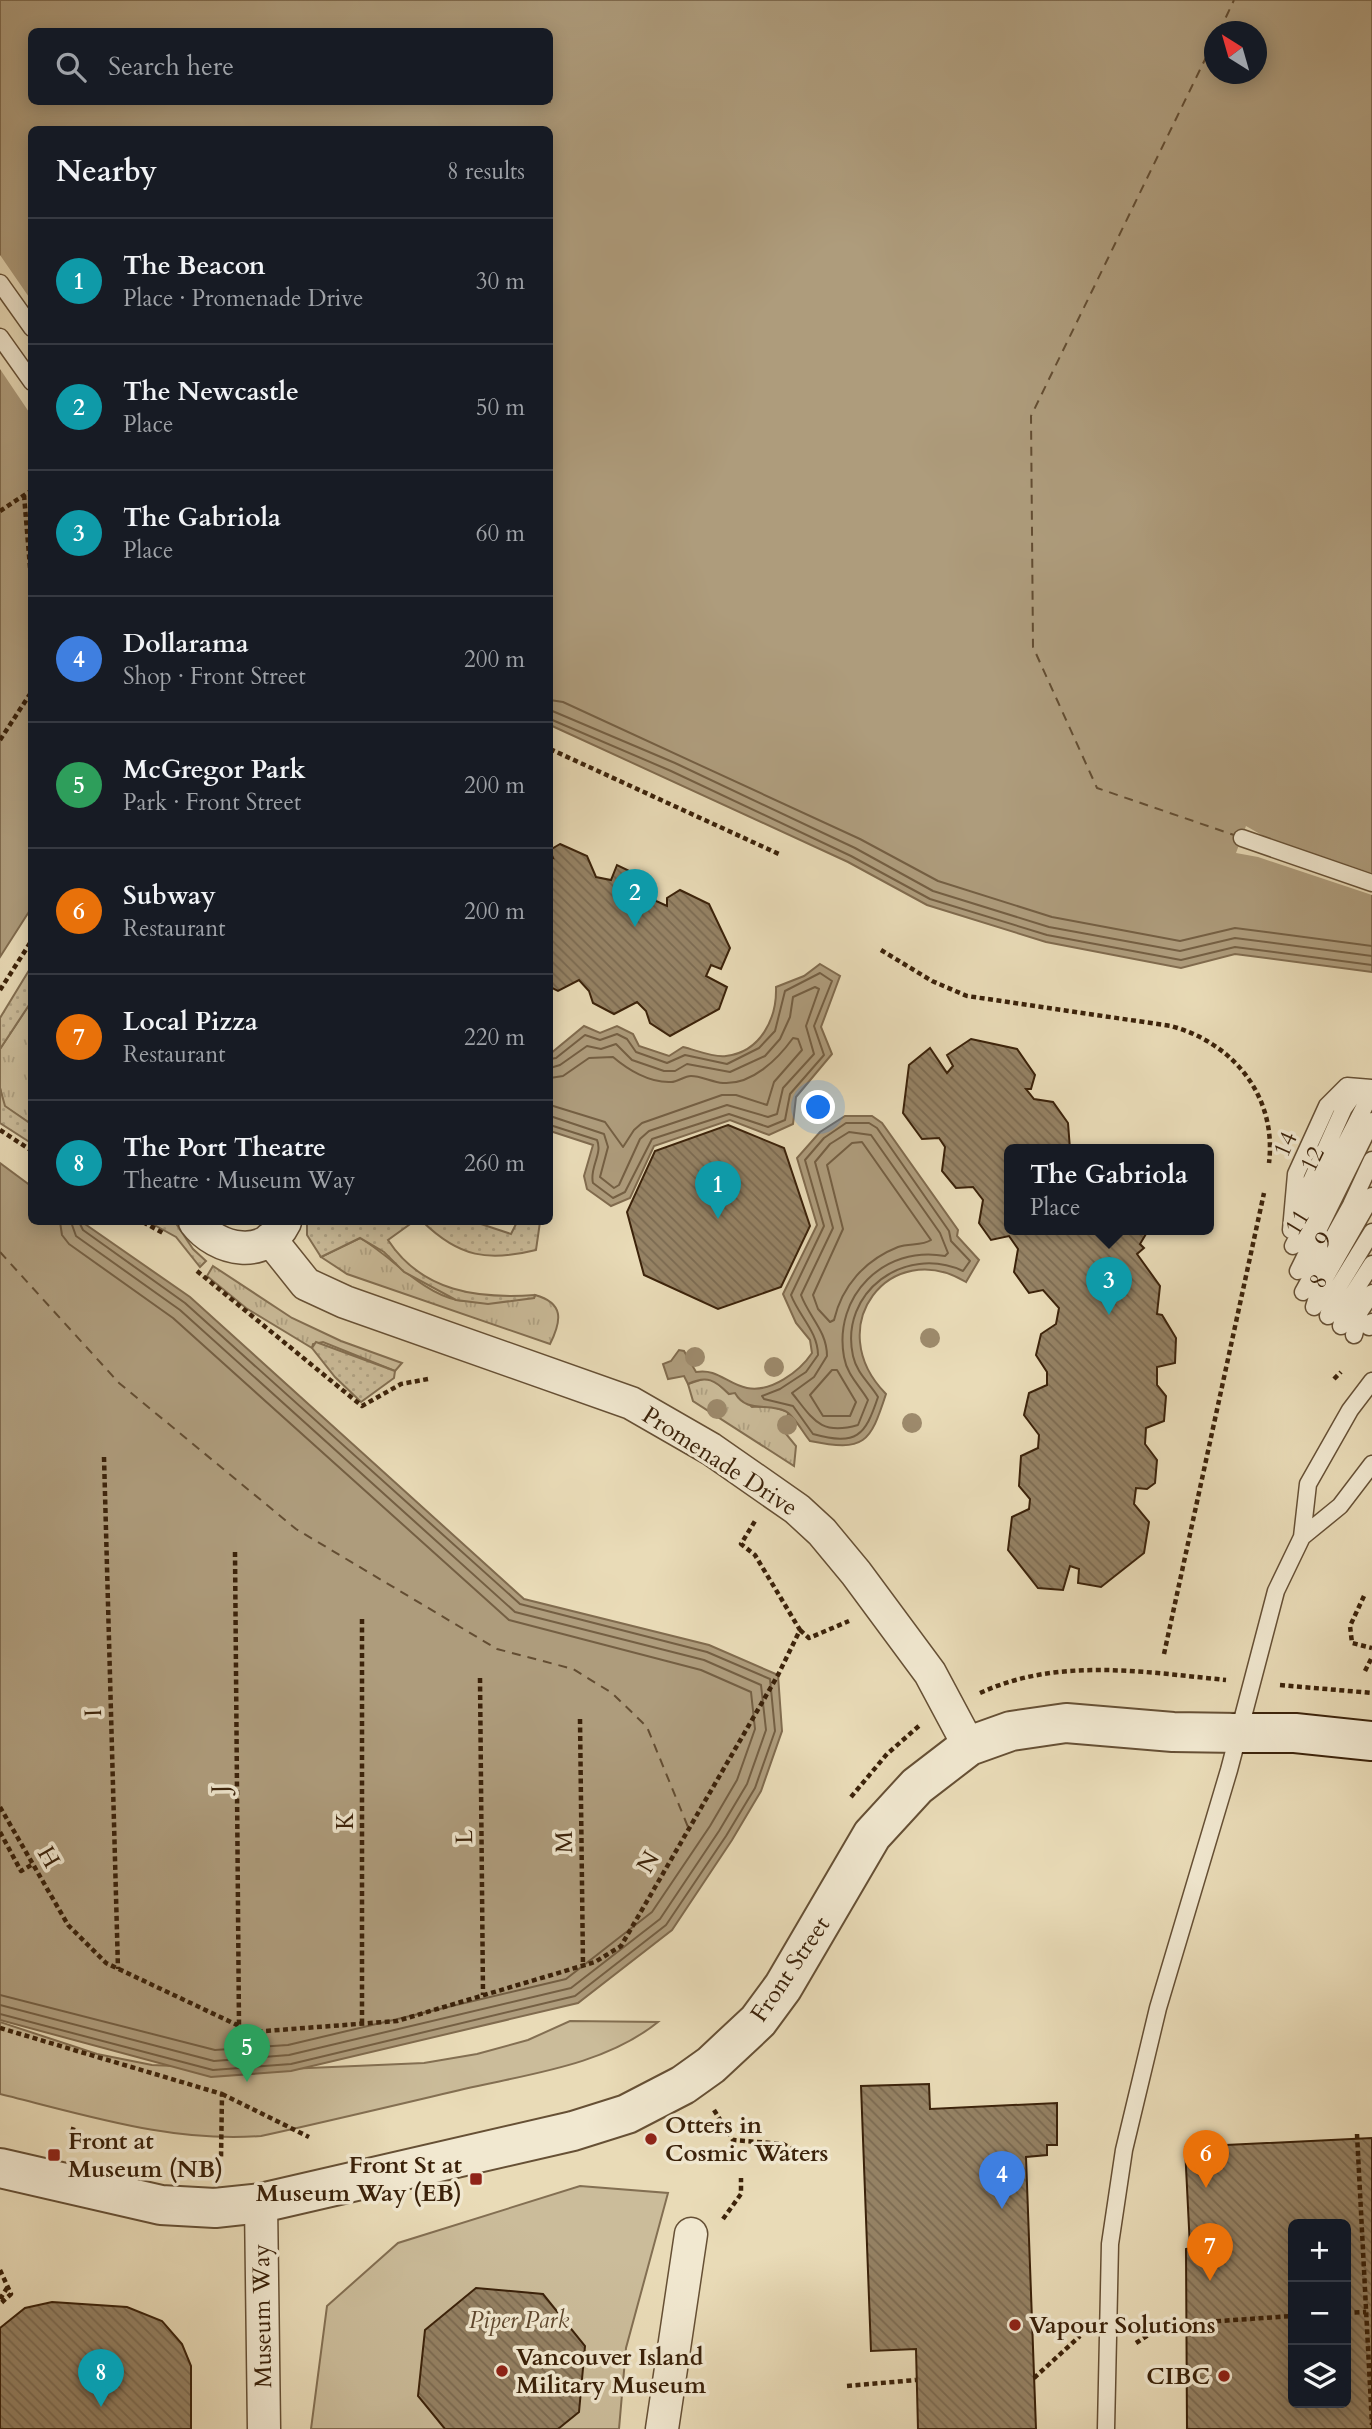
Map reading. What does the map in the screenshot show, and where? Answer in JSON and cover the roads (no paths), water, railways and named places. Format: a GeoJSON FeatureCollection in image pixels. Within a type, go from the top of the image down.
{"type":"FeatureCollection","features":[{"type":"Feature","properties":{"kind":"street"},"geometry":{"type":"LineString","coordinates":[[183,1230],[205,1235],[220,1244],[248,1247],[277,1230]]}},
{"type":"Feature","properties":{"kind":"street","name":"Promenade Drive"},"geometry":{"type":"LineString","coordinates":[[277,1230],[306,1284],[345,1301],[631,1403],[722,1457],[797,1508],[822,1532],[930,1673],[970,1746]]}},
{"type":"Feature","properties":{"kind":"street","name":"Front Street"},"geometry":{"type":"LineString","coordinates":[[0,2168],[161,2205],[215,2208],[261,2203],[573,2131],[627,2114],[683,2085],[711,2065],[758,2021],[783,1987],[872,1835],[917,1786],[970,1746],[1011,1731],[1066,1723],[1173,1732],[1295,1733],[1372,1741]]}},
{"type":"Feature","properties":{"kind":"street","name":"Museum Way"},"geometry":{"type":"LineString","coordinates":[[261,2203],[264,2429]]}},
{"type":"Feature","properties":{"kind":"street"},"geometry":{"type":"LineString","coordinates":[[662,2429],[691,2234]]}},
{"type":"Feature","properties":{"kind":"lane"},"geometry":{"type":"LineString","coordinates":[[0,283],[28,322]]}},
{"type":"Feature","properties":{"kind":"lane"},"geometry":{"type":"LineString","coordinates":[[0,337],[28,376]]}},
{"type":"Feature","properties":{"kind":"lane"},"geometry":{"type":"LineString","coordinates":[[1242,838],[1372,883]]}},
{"type":"Feature","properties":{"kind":"lane","name":"12"},"geometry":{"type":"LineString","coordinates":[[1292,1238],[1362,1089]]}},
{"type":"Feature","properties":{"kind":"lane","name":"14"},"geometry":{"type":"LineString","coordinates":[[1292,1238],[1296,1174],[1327,1106],[1362,1089]]}},
{"type":"Feature","properties":{"kind":"lane","name":"11"},"geometry":{"type":"LineString","coordinates":[[1298,1271],[1372,1121]]}},
{"type":"Feature","properties":{"kind":"lane"},"geometry":{"type":"LineString","coordinates":[[1303,1292],[1351,1205],[1372,1160]]}},
{"type":"Feature","properties":{"kind":"lane","name":"9"},"geometry":{"type":"LineString","coordinates":[[1346,1322],[1321,1285],[1372,1196]]}},
{"type":"Feature","properties":{"kind":"lane","name":"8"},"geometry":{"type":"LineString","coordinates":[[1346,1322],[1334,1294],[1372,1231]]}},
{"type":"Feature","properties":{"kind":"lane"},"geometry":{"type":"LineString","coordinates":[[1346,1322],[1347,1303],[1372,1264]]}},
{"type":"Feature","properties":{"kind":"lane"},"geometry":{"type":"LineString","coordinates":[[1346,1322],[1360,1311],[1372,1293]]}},
{"type":"Feature","properties":{"kind":"lane"},"geometry":{"type":"LineString","coordinates":[[1106,2429],[1110,2244],[1124,2150],[1158,2008],[1239,1732],[1276,1591],[1302,1537],[1308,1484],[1344,1420],[1372,1381]]}},
{"type":"Feature","properties":{"kind":"lane"},"geometry":{"type":"LineString","coordinates":[[1302,1537],[1340,1506],[1372,1464]]}},
{"type":"Feature","properties":{"kind":"water"},"geometry":{"type":"Polygon","coordinates":[[[0,0],[1372,0],[1372,972],[1235,954],[1181,968],[1046,942],[927,905],[848,862],[553,726],[553,126],[28,126],[28,913],[0,957],[0,0]]]}},
{"type":"Feature","properties":{"kind":"water"},"geometry":{"type":"Polygon","coordinates":[[[820,964],[840,976],[821,1027],[832,1054],[796,1097],[793,1124],[769,1135],[730,1120],[654,1146],[630,1198],[611,1206],[587,1189],[584,1176],[593,1145],[553,1132],[553,1052],[584,1026],[600,1033],[617,1026],[633,1034],[639,1046],[669,1056],[683,1047],[716,1056],[738,1053],[749,1048],[764,1032],[774,1010],[776,987],[804,976],[820,964]]]}},
{"type":"Feature","properties":{"kind":"water"},"geometry":{"type":"Polygon","coordinates":[[[845,1116],[872,1116],[882,1123],[958,1230],[957,1236],[979,1260],[966,1282],[938,1271],[912,1271],[890,1280],[873,1296],[862,1317],[860,1342],[867,1368],[886,1394],[869,1433],[863,1440],[843,1445],[810,1441],[785,1411],[745,1403],[735,1393],[729,1394],[710,1380],[688,1384],[684,1376],[668,1379],[663,1364],[671,1361],[679,1350],[684,1351],[696,1372],[710,1372],[740,1386],[756,1389],[784,1379],[812,1353],[810,1340],[796,1323],[783,1294],[817,1225],[797,1158],[820,1132],[845,1116]]]}},
{"type":"Feature","properties":{"kind":"water"},"geometry":{"type":"Polygon","coordinates":[[[0,1163],[28,1184],[28,1225],[86,1225],[190,1297],[524,1599],[709,1645],[778,1675],[782,1731],[761,1791],[672,1930],[578,2003],[291,2071],[211,2077],[0,2020],[0,1163]]]}},
{"type":"Feature","properties":{"kind":"place","name":"The Newcastle"},"geometry":{"type":"Point","coordinates":[635,927]}},
{"type":"Feature","properties":{"kind":"place","name":"The Beacon"},"geometry":{"type":"Point","coordinates":[718,1219]}},
{"type":"Feature","properties":{"kind":"place","name":"The Gabriola"},"geometry":{"type":"Point","coordinates":[1109,1315]}},
{"type":"Feature","properties":{"kind":"place","name":"McGregor Park"},"geometry":{"type":"Point","coordinates":[247,2082]}},
{"type":"Feature","properties":{"kind":"place","name":"Otters in Cosmic Waters"},"geometry":{"type":"Point","coordinates":[651,2139]}},
{"type":"Feature","properties":{"kind":"place","name":"Front at Museum (NB)"},"geometry":{"type":"Point","coordinates":[54,2155]}},
{"type":"Feature","properties":{"kind":"place","name":"Front St at Museum Way (EB)"},"geometry":{"type":"Point","coordinates":[476,2179]}},
{"type":"Feature","properties":{"kind":"place","name":"Subway"},"geometry":{"type":"Point","coordinates":[1206,2188]}},
{"type":"Feature","properties":{"kind":"place","name":"Dollarama"},"geometry":{"type":"Point","coordinates":[1002,2209]}},
{"type":"Feature","properties":{"kind":"place","name":"Local Pizza"},"geometry":{"type":"Point","coordinates":[1210,2281]}},
{"type":"Feature","properties":{"kind":"place","name":"Vapour Solutions"},"geometry":{"type":"Point","coordinates":[1015,2325]}},
{"type":"Feature","properties":{"kind":"place","name":"Vancouver Island Military Museum"},"geometry":{"type":"Point","coordinates":[502,2371]}},
{"type":"Feature","properties":{"kind":"place","name":"CIBC"},"geometry":{"type":"Point","coordinates":[1224,2376]}},
{"type":"Feature","properties":{"kind":"place","name":"The Port Theatre"},"geometry":{"type":"Point","coordinates":[101,2407]}},
{"type":"Feature","properties":{"kind":"park label","name":"Piper Park"},"geometry":{"type":"Point","coordinates":[519,2320]}}]}
